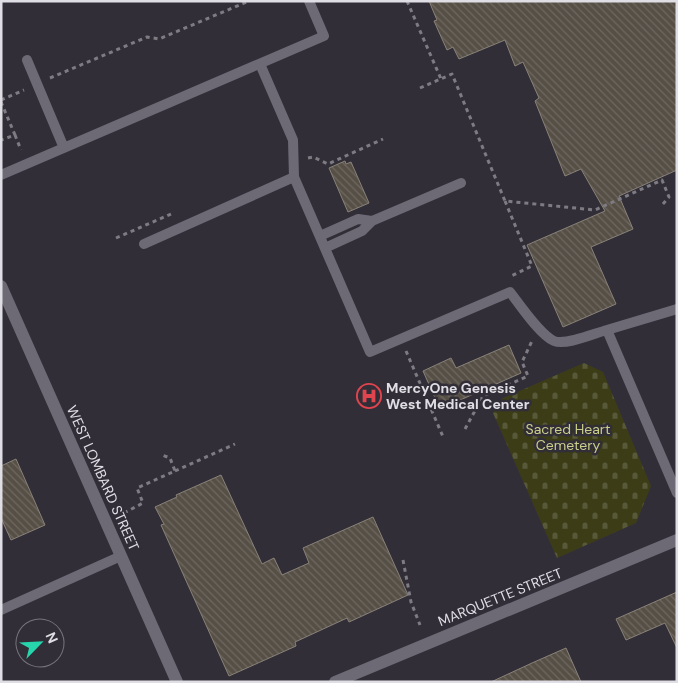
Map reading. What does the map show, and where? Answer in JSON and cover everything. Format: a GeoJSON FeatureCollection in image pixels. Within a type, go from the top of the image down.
{"type":"FeatureCollection","features":[{"type":"Feature","properties":{"kind":"street","name":"WEST LOMBARD STREET"},"geometry":{"type":"LineString","coordinates":[[1,286],[177,682]]}},
{"type":"Feature","properties":{"kind":"street","name":"MARQUETTE STREET"},"geometry":{"type":"LineString","coordinates":[[335,682],[357,677],[677,540]]}},
{"type":"Feature","properties":{"kind":"lane"},"geometry":{"type":"LineString","coordinates":[[1,175],[324,36],[309,1]]}},
{"type":"Feature","properties":{"kind":"lane"},"geometry":{"type":"LineString","coordinates":[[26,60],[64,148]]}},
{"type":"Feature","properties":{"kind":"lane"},"geometry":{"type":"LineString","coordinates":[[260,64],[293,140],[294,177],[370,352],[510,292],[538,328],[555,341],[568,341],[677,309]]}},
{"type":"Feature","properties":{"kind":"lane"},"geometry":{"type":"LineString","coordinates":[[144,244],[294,177]]}},
{"type":"Feature","properties":{"kind":"lane"},"geometry":{"type":"LineString","coordinates":[[325,248],[362,231],[372,221],[461,183]]}},
{"type":"Feature","properties":{"kind":"lane"},"geometry":{"type":"LineString","coordinates":[[320,236],[358,220],[372,221]]}},
{"type":"Feature","properties":{"kind":"lane"},"geometry":{"type":"LineString","coordinates":[[607,330],[677,493]]}},
{"type":"Feature","properties":{"kind":"lane"},"geometry":{"type":"LineString","coordinates":[[1,610],[121,556]]}},
{"type":"Feature","properties":{"kind":"path"},"geometry":{"type":"LineString","coordinates":[[1,140],[14,135],[1,101],[147,37],[159,39],[249,1]]}},
{"type":"Feature","properties":{"kind":"path"},"geometry":{"type":"LineString","coordinates":[[408,1],[441,79]]}},
{"type":"Feature","properties":{"kind":"path"},"geometry":{"type":"LineString","coordinates":[[420,88],[452,74],[505,201],[595,210],[662,180],[669,197],[662,205]]}},
{"type":"Feature","properties":{"kind":"path"},"geometry":{"type":"LineString","coordinates":[[517,273],[520,281]]}},
{"type":"Feature","properties":{"kind":"path"},"geometry":{"type":"LineString","coordinates":[[464,429],[483,396],[528,376],[522,362],[538,328]]}},
{"type":"Feature","properties":{"kind":"path"},"geometry":{"type":"LineString","coordinates":[[124,512],[144,503],[137,488],[235,444]]}},
{"type":"Feature","properties":{"kind":"path"},"geometry":{"type":"LineString","coordinates":[[162,455],[170,458],[175,471]]}},
{"type":"Feature","properties":{"kind":"path"},"geometry":{"type":"LineString","coordinates":[[403,560],[411,602],[420,625]]}},
{"type":"Feature","properties":{"kind":"green space","name":"Sacred Heart Cemetery"},"geometry":{"type":"Polygon","coordinates":[[[584,363],[603,372],[651,486],[636,523],[557,558],[493,413],[501,399],[584,363]]]}},
{"type":"Feature","properties":{"kind":"building"},"geometry":{"type":"Polygon","coordinates":[[[429,1],[677,1],[677,170],[619,196],[633,229],[591,247],[616,304],[563,327],[527,245],[605,211],[581,169],[565,176],[535,101],[539,98],[523,62],[515,66],[505,40],[459,59],[453,47],[447,50],[434,21],[437,20],[429,1]]]}},
{"type":"Feature","properties":{"kind":"building"},"geometry":{"type":"Polygon","coordinates":[[[345,161],[346,164],[351,162],[369,203],[348,212],[329,168],[345,161]]]}},
{"type":"Feature","properties":{"kind":"building"},"geometry":{"type":"Polygon","coordinates":[[[509,345],[521,373],[440,409],[423,371],[451,358],[456,368],[509,345]]]}},
{"type":"Feature","properties":{"kind":"building"},"geometry":{"type":"Polygon","coordinates":[[[16,459],[45,525],[11,540],[1,518],[1,466],[16,459]]]}},
{"type":"Feature","properties":{"kind":"building"},"geometry":{"type":"Polygon","coordinates":[[[221,475],[262,564],[274,558],[282,575],[309,563],[303,548],[373,517],[408,595],[349,622],[347,618],[295,642],[296,646],[229,676],[161,525],[164,524],[155,507],[177,497],[176,495],[221,475]]]}},
{"type":"Feature","properties":{"kind":"building"},"geometry":{"type":"Polygon","coordinates":[[[677,592],[677,648],[665,623],[626,640],[616,619],[677,592]]]}},
{"type":"Feature","properties":{"kind":"building"},"geometry":{"type":"Polygon","coordinates":[[[566,648],[581,682],[491,682],[532,663],[566,648]]]}},
{"type":"Feature","properties":{"kind":"place","name":"MercyOne Genesis West Medical Center"},"geometry":{"type":"Point","coordinates":[369,396]}}]}
